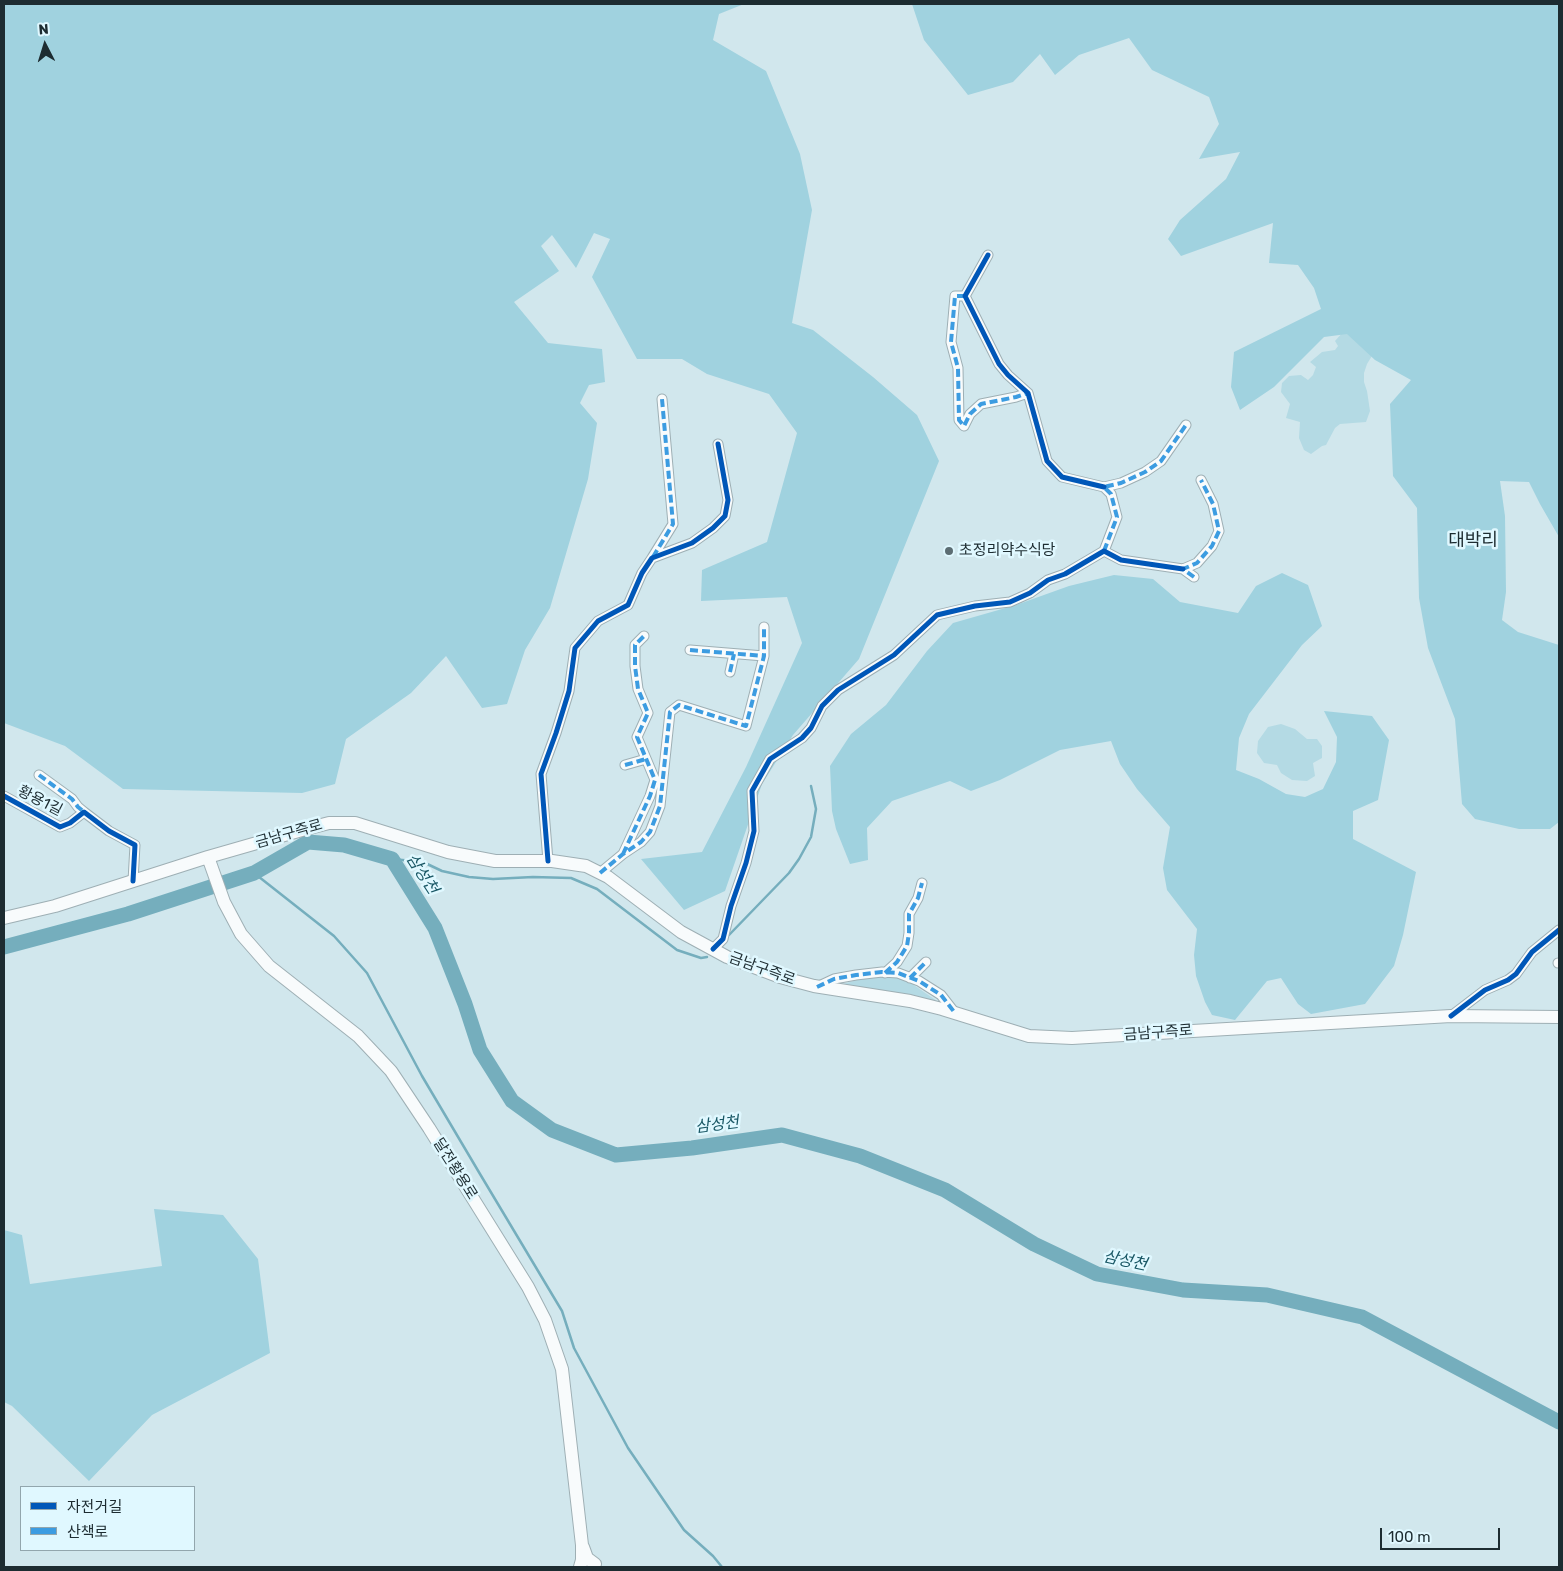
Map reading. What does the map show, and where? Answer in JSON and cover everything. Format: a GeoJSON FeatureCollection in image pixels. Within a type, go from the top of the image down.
{"type":"FeatureCollection","features":[{"type":"Feature","properties":{"kind":"main road","name":"금남구즉로"},"geometry":{"type":"LineString","coordinates":[[4,918],[56,906],[133,881],[210,863],[329,823],[355,823],[448,852],[496,861],[548,861],[586,866],[608,877],[681,932],[727,957],[780,977],[817,987],[910,1001],[1030,1036],[1072,1038],[1451,1016],[1559,1017]]}},
{"type":"Feature","properties":{"kind":"main road","name":"달전황용로"},"geometry":{"type":"LineString","coordinates":[[210,863],[224,902],[241,934],[269,966],[358,1036],[391,1071],[429,1128],[528,1287],[544,1320],[562,1369],[582,1545],[580,1567]]}},
{"type":"Feature","properties":{"kind":"main road"},"geometry":{"type":"LineString","coordinates":[[582,1545],[588,1558],[597,1565]]}},
{"type":"Feature","properties":{"kind":"main road"},"geometry":{"type":"LineString","coordinates":[[580,1567],[586,1563],[597,1565]]}},
{"type":"Feature","properties":{"kind":"street"},"geometry":{"type":"LineString","coordinates":[[965,296],[988,255]]}},
{"type":"Feature","properties":{"kind":"street"},"geometry":{"type":"LineString","coordinates":[[965,296],[955,296],[951,342],[958,368],[959,420],[964,426],[970,414],[981,404],[1028,393]]}},
{"type":"Feature","properties":{"kind":"street"},"geometry":{"type":"LineString","coordinates":[[965,296],[999,364],[1028,393],[1048,461],[1062,477],[1104,487],[1121,483],[1145,472],[1161,461],[1186,425]]}},
{"type":"Feature","properties":{"kind":"street"},"geometry":{"type":"LineString","coordinates":[[548,861],[540,774],[556,733],[569,691],[575,648],[598,621],[628,605],[642,573],[673,524],[662,399]]}},
{"type":"Feature","properties":{"kind":"street"},"geometry":{"type":"LineString","coordinates":[[652,558],[692,543],[713,528],[725,516],[728,500],[718,444]]}},
{"type":"Feature","properties":{"kind":"street"},"geometry":{"type":"LineString","coordinates":[[1183,569],[1197,563],[1212,546],[1219,531],[1213,504],[1201,480]]}},
{"type":"Feature","properties":{"kind":"street"},"geometry":{"type":"LineString","coordinates":[[713,949],[723,939],[754,831],[752,791],[770,759],[802,738],[811,728],[822,706],[838,690],[894,655],[936,615],[975,606],[1010,602],[1030,593],[1048,580],[1065,574],[1104,551],[1117,517],[1111,494],[1104,487]]}},
{"type":"Feature","properties":{"kind":"street"},"geometry":{"type":"LineString","coordinates":[[1104,551],[1121,560],[1183,569],[1194,577]]}},
{"type":"Feature","properties":{"kind":"street"},"geometry":{"type":"LineString","coordinates":[[600,873],[641,842],[650,832],[660,806],[670,712],[678,705],[746,726],[764,656],[764,627]]}},
{"type":"Feature","properties":{"kind":"street"},"geometry":{"type":"LineString","coordinates":[[623,854],[650,796],[654,780],[637,737],[648,712],[638,689],[635,666],[635,645],[644,636]]}},
{"type":"Feature","properties":{"kind":"street"},"geometry":{"type":"LineString","coordinates":[[690,650],[764,656]]}},
{"type":"Feature","properties":{"kind":"street"},"geometry":{"type":"LineString","coordinates":[[730,672],[734,654]]}},
{"type":"Feature","properties":{"kind":"street"},"geometry":{"type":"LineString","coordinates":[[625,765],[646,759]]}},
{"type":"Feature","properties":{"kind":"street","name":"황용1길"},"geometry":{"type":"LineString","coordinates":[[39,775],[72,799],[78,807],[109,831],[135,846],[133,881]]}},
{"type":"Feature","properties":{"kind":"street","name":"황용1길"},"geometry":{"type":"LineString","coordinates":[[4,796],[60,828],[84,812]]}},
{"type":"Feature","properties":{"kind":"street"},"geometry":{"type":"LineString","coordinates":[[885,973],[896,962],[907,946],[909,914],[918,898],[922,883]]}},
{"type":"Feature","properties":{"kind":"street"},"geometry":{"type":"LineString","coordinates":[[1451,1016],[1485,990],[1508,980],[1516,974],[1532,952],[1559,930]]}},
{"type":"Feature","properties":{"kind":"street"},"geometry":{"type":"LineString","coordinates":[[910,978],[926,962]]}},
{"type":"Feature","properties":{"kind":"street"},"geometry":{"type":"LineString","coordinates":[[817,987],[834,979],[856,975],[898,973],[919,981],[941,995],[955,1013]]}},
{"type":"Feature","properties":{"kind":"shaded area"},"geometry":{"type":"Polygon","coordinates":[[[4,4],[744,4],[719,14],[713,40],[766,71],[800,154],[812,210],[792,323],[813,330],[873,377],[917,415],[939,461],[859,659],[793,735],[762,784],[725,891],[684,910],[641,859],[702,852],[746,767],[802,643],[787,597],[701,601],[702,570],[767,542],[797,433],[769,394],[707,374],[682,359],[637,359],[592,277],[610,239],[594,233],[576,268],[552,235],[541,246],[559,271],[514,302],[548,343],[602,349],[605,382],[589,385],[580,403],[597,423],[588,479],[550,608],[525,650],[507,704],[482,708],[446,656],[411,693],[346,739],[335,784],[302,793],[123,789],[65,746],[4,723],[4,4]]]}},
{"type":"Feature","properties":{"kind":"shaded area"},"geometry":{"type":"Polygon","coordinates":[[[912,4],[1559,4],[1559,537],[1529,482],[1500,481],[1505,516],[1506,592],[1502,620],[1518,632],[1559,645],[1559,822],[1550,829],[1519,829],[1475,819],[1462,804],[1455,719],[1428,648],[1419,598],[1417,508],[1393,476],[1390,404],[1411,380],[1375,360],[1347,334],[1324,337],[1274,387],[1240,410],[1231,387],[1234,352],[1321,309],[1314,288],[1298,265],[1269,263],[1273,223],[1181,256],[1168,239],[1180,220],[1226,179],[1240,152],[1199,159],[1219,124],[1209,97],[1152,70],[1129,38],[1079,55],[1055,75],[1040,54],[1013,82],[968,95],[924,40],[912,4]]]}},
{"type":"Feature","properties":{"kind":"shaded area"},"geometry":{"type":"Polygon","coordinates":[[[1359,314],[1375,351],[1364,373],[1370,411],[1366,422],[1340,424],[1335,428],[1326,445],[1311,454],[1304,450],[1299,438],[1300,422],[1286,418],[1290,404],[1281,392],[1282,383],[1289,376],[1301,375],[1308,380],[1313,375],[1316,367],[1310,362],[1322,352],[1335,350],[1338,346],[1335,341],[1359,314]]]}},
{"type":"Feature","properties":{"kind":"shaded area"},"geometry":{"type":"Polygon","coordinates":[[[1282,573],[1308,585],[1322,626],[1302,645],[1249,714],[1239,738],[1236,770],[1259,779],[1286,794],[1305,797],[1323,789],[1336,762],[1337,737],[1324,711],[1372,716],[1389,740],[1378,800],[1353,811],[1353,839],[1416,872],[1403,935],[1394,966],[1365,1004],[1311,1014],[1298,1004],[1281,978],[1267,981],[1235,1020],[1212,1015],[1205,1002],[1196,976],[1194,955],[1197,929],[1167,890],[1163,868],[1170,827],[1137,789],[1120,764],[1111,741],[1060,750],[1000,780],[971,791],[950,781],[892,801],[867,828],[868,860],[850,864],[836,829],[832,811],[830,766],[851,734],[886,705],[927,651],[953,623],[1016,605],[1069,586],[1114,575],[1153,579],[1180,602],[1238,613],[1256,586],[1282,573]]]}},
{"type":"Feature","properties":{"kind":"shaded area"},"geometry":{"type":"Polygon","coordinates":[[[1281,724],[1295,729],[1307,739],[1317,739],[1322,746],[1322,758],[1313,763],[1315,776],[1307,781],[1292,780],[1281,773],[1277,765],[1264,763],[1257,753],[1258,741],[1268,727],[1281,724]]]}},
{"type":"Feature","properties":{"kind":"shaded area"},"geometry":{"type":"Polygon","coordinates":[[[882,976],[908,981],[937,1001],[840,985],[864,978],[882,976]]]}},
{"type":"Feature","properties":{"kind":"shaded area"},"geometry":{"type":"Polygon","coordinates":[[[154,1209],[223,1215],[258,1259],[270,1353],[152,1415],[89,1481],[12,1406],[4,1402],[4,1230],[22,1235],[30,1284],[162,1266],[154,1209]]]}},
{"type":"Feature","properties":{"kind":"waterway"},"geometry":{"type":"LineString","coordinates":[[729,935],[789,873],[799,859],[811,837],[816,809],[811,786]]}},
{"type":"Feature","properties":{"kind":"waterway","name":"삼성천"},"geometry":{"type":"LineString","coordinates":[[4,947],[128,914],[254,873],[308,842],[344,845],[392,859],[435,928],[465,1004],[480,1050],[512,1101],[552,1130],[616,1155],[692,1148],[782,1135],[860,1156],[945,1190],[1034,1244],[1097,1274],[1183,1290],[1267,1295],[1362,1317],[1559,1422]]}},
{"type":"Feature","properties":{"kind":"waterway"},"geometry":{"type":"LineString","coordinates":[[392,859],[423,862],[442,871],[469,877],[493,879],[571,878],[597,889],[677,950],[701,958],[707,957]]}},
{"type":"Feature","properties":{"kind":"waterway"},"geometry":{"type":"LineString","coordinates":[[254,873],[334,936],[367,973],[422,1076],[562,1311],[574,1348],[628,1448],[684,1530],[713,1556],[722,1567]]}},
{"type":"Feature","properties":{"kind":"marked path"},"geometry":{"type":"LineString","coordinates":[[965,296],[955,296],[951,342],[958,368],[959,420],[964,426],[970,414],[981,404],[1028,393]]}},
{"type":"Feature","properties":{"kind":"marked path"},"geometry":{"type":"LineString","coordinates":[[653,557],[673,524],[662,399]]}},
{"type":"Feature","properties":{"kind":"marked path"},"geometry":{"type":"LineString","coordinates":[[1104,551],[1117,517],[1111,494],[1104,487],[1121,483],[1145,472],[1161,461],[1186,425]]}},
{"type":"Feature","properties":{"kind":"marked path"},"geometry":{"type":"LineString","coordinates":[[1194,577],[1183,569],[1197,563],[1212,546],[1219,531],[1213,504],[1201,480]]}},
{"type":"Feature","properties":{"kind":"marked path"},"geometry":{"type":"LineString","coordinates":[[600,873],[641,842],[650,832],[660,806],[670,712],[679,705],[746,726],[764,656],[764,627]]}},
{"type":"Feature","properties":{"kind":"marked path"},"geometry":{"type":"LineString","coordinates":[[623,854],[650,796],[655,780],[637,737],[648,713],[638,689],[635,666],[635,645],[644,636]]}},
{"type":"Feature","properties":{"kind":"marked path"},"geometry":{"type":"LineString","coordinates":[[690,650],[764,656]]}},
{"type":"Feature","properties":{"kind":"marked path"},"geometry":{"type":"LineString","coordinates":[[730,672],[734,654]]}},
{"type":"Feature","properties":{"kind":"marked path"},"geometry":{"type":"LineString","coordinates":[[625,765],[646,759]]}},
{"type":"Feature","properties":{"kind":"marked path"},"geometry":{"type":"LineString","coordinates":[[39,775],[72,799],[84,812]]}},
{"type":"Feature","properties":{"kind":"marked path"},"geometry":{"type":"LineString","coordinates":[[885,973],[897,962],[907,946],[909,914],[918,898],[922,883]]}},
{"type":"Feature","properties":{"kind":"marked path"},"geometry":{"type":"LineString","coordinates":[[910,978],[926,962]]}},
{"type":"Feature","properties":{"kind":"marked path"},"geometry":{"type":"LineString","coordinates":[[817,987],[834,979],[856,975],[882,972],[898,973],[919,981],[941,995],[955,1013]]}},
{"type":"Feature","properties":{"kind":"cycle path"},"geometry":{"type":"LineString","coordinates":[[988,255],[965,296],[999,364],[1028,393],[1047,461],[1062,477],[1104,487]]}},
{"type":"Feature","properties":{"kind":"cycle path"},"geometry":{"type":"LineString","coordinates":[[548,861],[541,774],[569,691],[575,648],[598,621],[628,605],[642,573],[652,558],[692,543],[713,528],[725,516],[728,500],[718,444]]}},
{"type":"Feature","properties":{"kind":"cycle path"},"geometry":{"type":"LineString","coordinates":[[713,949],[723,939],[754,831],[752,791],[770,759],[802,738],[811,728],[822,706],[838,690],[894,655],[937,615],[975,606],[1010,602],[1030,593],[1048,580],[1065,574],[1104,551],[1121,560],[1183,569]]}},
{"type":"Feature","properties":{"kind":"cycle path"},"geometry":{"type":"LineString","coordinates":[[4,796],[60,827],[70,823],[84,812],[109,831],[135,845],[133,881]]}},
{"type":"Feature","properties":{"kind":"cycle path"},"geometry":{"type":"LineString","coordinates":[[1451,1016],[1485,990],[1508,980],[1516,974],[1532,952],[1559,930]]}},
{"type":"Feature","properties":{"kind":"place","name":"초정리약수식당"},"geometry":{"type":"Point","coordinates":[949,551]}},
{"type":"Feature","properties":{"kind":"district","name":"대박리"},"geometry":{"type":"Point","coordinates":[1473,541]}}]}
